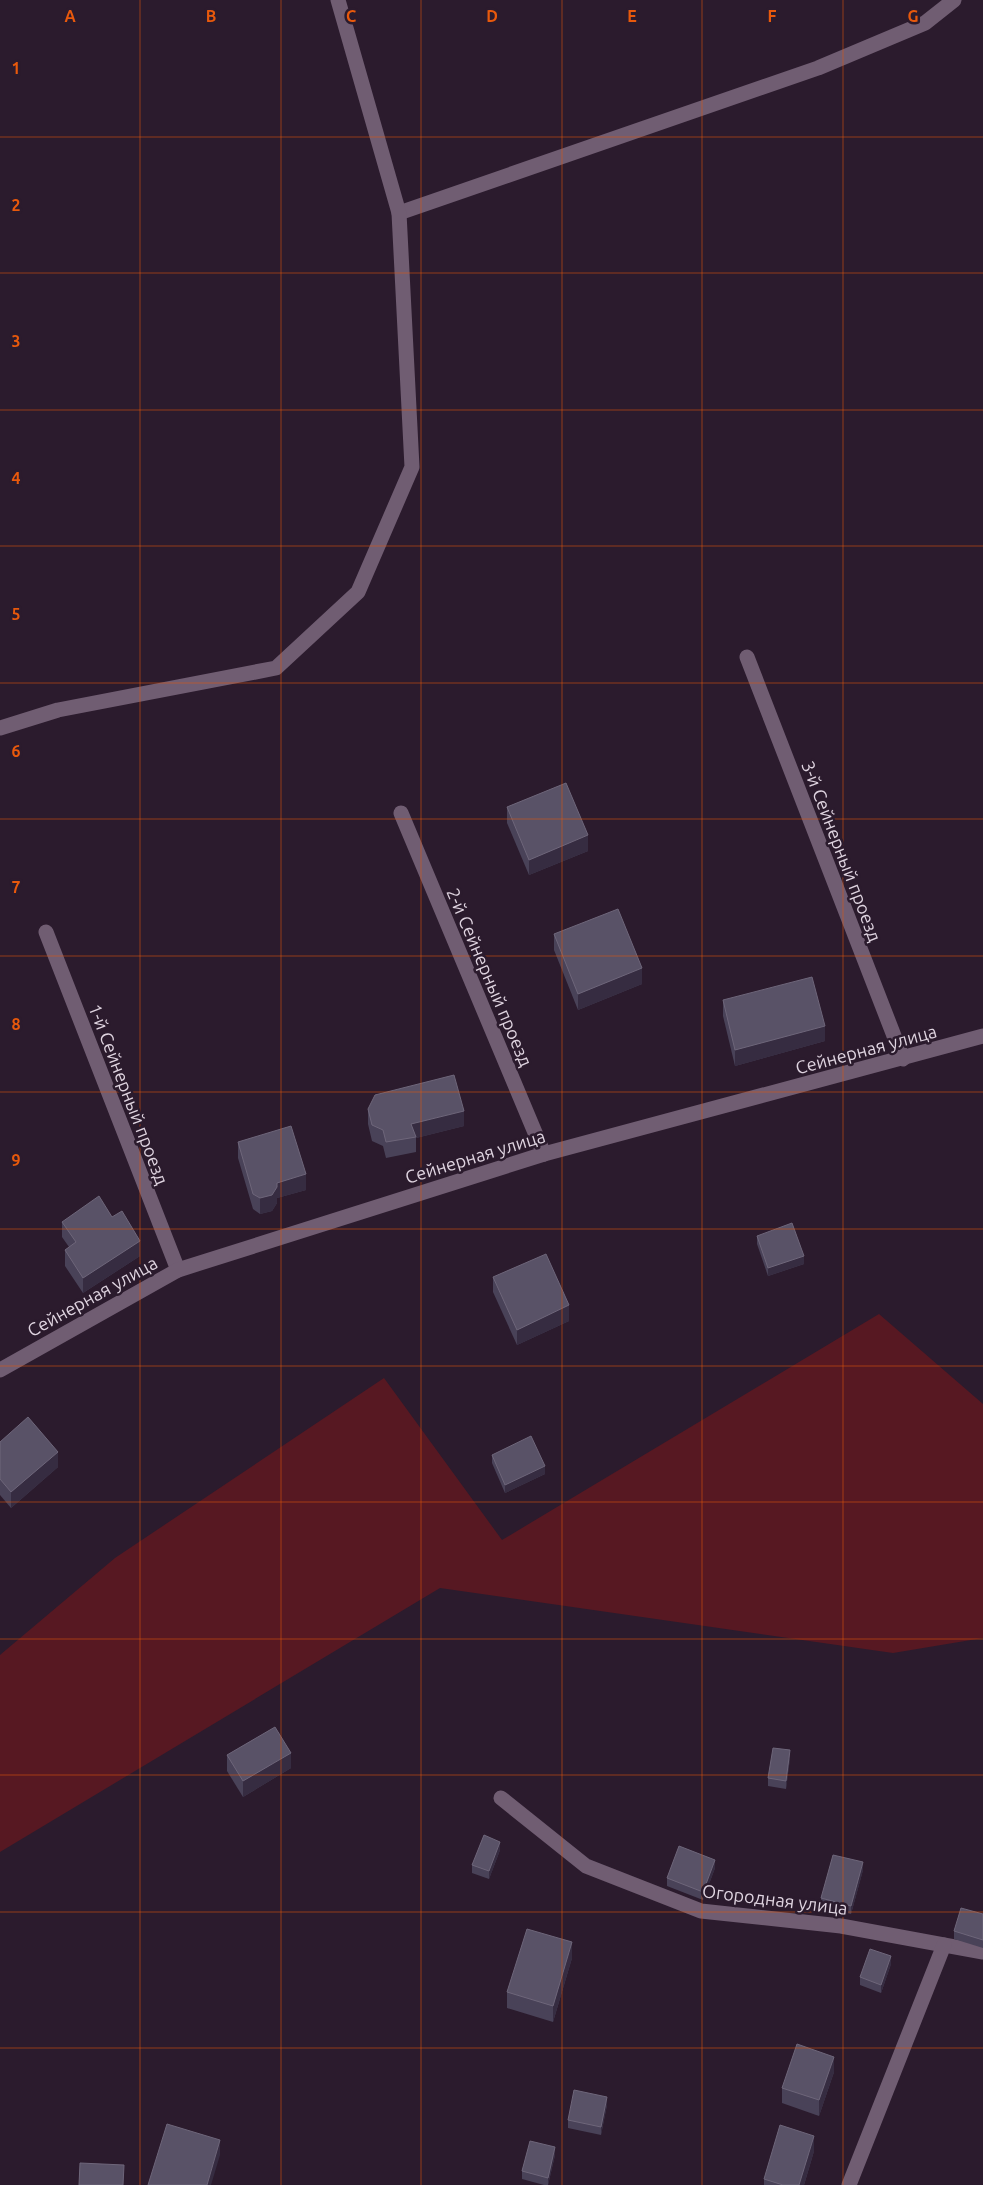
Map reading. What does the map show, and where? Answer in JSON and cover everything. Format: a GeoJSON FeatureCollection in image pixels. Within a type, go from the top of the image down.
{"type":"FeatureCollection","features":[{"type":"Feature","properties":{"kind":"lane"},"geometry":{"type":"LineString","coordinates":[[0,728],[58,710],[276,668],[358,592],[412,467],[399,213],[338,0]]}},
{"type":"Feature","properties":{"kind":"lane"},"geometry":{"type":"LineString","coordinates":[[399,213],[818,68],[925,23],[954,0]]}},
{"type":"Feature","properties":{"kind":"lane","name":"3-й Сейнерный проезд"},"geometry":{"type":"LineString","coordinates":[[747,657],[903,1059]]}},
{"type":"Feature","properties":{"kind":"lane","name":"2-й Сейнерный проезд"},"geometry":{"type":"LineString","coordinates":[[401,813],[544,1154]]}},
{"type":"Feature","properties":{"kind":"lane","name":"1-й Сейнерный проезд"},"geometry":{"type":"LineString","coordinates":[[46,932],[178,1270]]}},
{"type":"Feature","properties":{"kind":"lane","name":"Сейнерная улица"},"geometry":{"type":"LineString","coordinates":[[0,1370],[178,1270],[544,1154],[983,1036]]}},
{"type":"Feature","properties":{"kind":"lane","name":"Огородная улица"},"geometry":{"type":"LineString","coordinates":[[502,1798],[586,1866],[701,1910],[841,1926],[983,1952]]}},
{"type":"Feature","properties":{"kind":"lane"},"geometry":{"type":"LineString","coordinates":[[849,2185],[944,1945]]}},
{"type":"Feature","properties":{"kind":"shaded area"},"geometry":{"type":"Polygon","coordinates":[[[879,1314],[983,1404],[983,1638],[893,1653],[440,1588],[0,1852],[0,1655],[115,1558],[384,1378],[502,1540],[879,1314]]]}},
{"type":"Feature","properties":{"kind":"building"},"geometry":{"type":"Polygon","coordinates":[[[566,783],[588,835],[529,860],[507,807],[566,783]]]}},
{"type":"Feature","properties":{"kind":"building"},"geometry":{"type":"Polygon","coordinates":[[[618,909],[642,968],[578,994],[554,934],[618,909]]]}},
{"type":"Feature","properties":{"kind":"building"},"geometry":{"type":"Polygon","coordinates":[[[812,977],[825,1026],[735,1050],[723,1000],[812,977]]]}},
{"type":"Feature","properties":{"kind":"building"},"geometry":{"type":"Polygon","coordinates":[[[454,1075],[464,1111],[411,1124],[416,1137],[386,1142],[383,1130],[372,1125],[368,1109],[375,1095],[454,1075]]]}},
{"type":"Feature","properties":{"kind":"building"},"geometry":{"type":"Polygon","coordinates":[[[291,1126],[306,1174],[277,1183],[277,1187],[272,1195],[260,1198],[253,1194],[238,1142],[291,1126]]]}},
{"type":"Feature","properties":{"kind":"building"},"geometry":{"type":"Polygon","coordinates":[[[99,1196],[112,1217],[122,1211],[140,1241],[83,1278],[65,1250],[76,1242],[62,1222],[99,1196]]]}},
{"type":"Feature","properties":{"kind":"building"},"geometry":{"type":"Polygon","coordinates":[[[792,1223],[804,1256],[768,1268],[757,1236],[792,1223]]]}},
{"type":"Feature","properties":{"kind":"building"},"geometry":{"type":"Polygon","coordinates":[[[546,1254],[569,1305],[517,1330],[493,1277],[546,1254]]]}},
{"type":"Feature","properties":{"kind":"building"},"geometry":{"type":"Polygon","coordinates":[[[28,1417],[58,1452],[11,1492],[0,1479],[0,1442],[28,1417]]]}},
{"type":"Feature","properties":{"kind":"building"},"geometry":{"type":"Polygon","coordinates":[[[531,1436],[545,1466],[505,1485],[492,1455],[531,1436]]]}},
{"type":"Feature","properties":{"kind":"building"},"geometry":{"type":"Polygon","coordinates":[[[275,1727],[291,1753],[243,1781],[227,1755],[275,1727]]]}},
{"type":"Feature","properties":{"kind":"building"},"geometry":{"type":"Polygon","coordinates":[[[773,1748],[790,1750],[786,1781],[768,1778],[773,1748]]]}},
{"type":"Feature","properties":{"kind":"building"},"geometry":{"type":"Polygon","coordinates":[[[484,1835],[500,1842],[489,1871],[472,1865],[484,1835]]]}},
{"type":"Feature","properties":{"kind":"building"},"geometry":{"type":"Polygon","coordinates":[[[679,1846],[715,1860],[703,1892],[667,1878],[679,1846]]]}},
{"type":"Feature","properties":{"kind":"building"},"geometry":{"type":"Polygon","coordinates":[[[833,1855],[863,1862],[851,1906],[821,1898],[833,1855]]]}},
{"type":"Feature","properties":{"kind":"building"},"geometry":{"type":"Polygon","coordinates":[[[961,1908],[983,1914],[983,1940],[954,1931],[961,1908]]]}},
{"type":"Feature","properties":{"kind":"building"},"geometry":{"type":"Polygon","coordinates":[[[527,1929],[572,1942],[553,2006],[507,1992],[527,1929]]]}},
{"type":"Feature","properties":{"kind":"building"},"geometry":{"type":"Polygon","coordinates":[[[870,1949],[891,1956],[881,1985],[860,1977],[870,1949]]]}},
{"type":"Feature","properties":{"kind":"building"},"geometry":{"type":"Polygon","coordinates":[[[797,2044],[834,2057],[819,2100],[782,2088],[797,2044]]]}},
{"type":"Feature","properties":{"kind":"building"},"geometry":{"type":"Polygon","coordinates":[[[574,2090],[607,2097],[601,2127],[568,2120],[574,2090]]]}},
{"type":"Feature","properties":{"kind":"building"},"geometry":{"type":"Polygon","coordinates":[[[167,2124],[220,2140],[207,2185],[148,2185],[167,2124]]]}},
{"type":"Feature","properties":{"kind":"building"},"geometry":{"type":"Polygon","coordinates":[[[780,2125],[814,2136],[799,2185],[783,2185],[764,2179],[780,2125]]]}},
{"type":"Feature","properties":{"kind":"building"},"geometry":{"type":"Polygon","coordinates":[[[530,2141],[555,2147],[548,2178],[522,2171],[530,2141]]]}},
{"type":"Feature","properties":{"kind":"building"},"geometry":{"type":"Polygon","coordinates":[[[80,2163],[124,2165],[123,2185],[79,2185],[80,2163]]]}}]}
